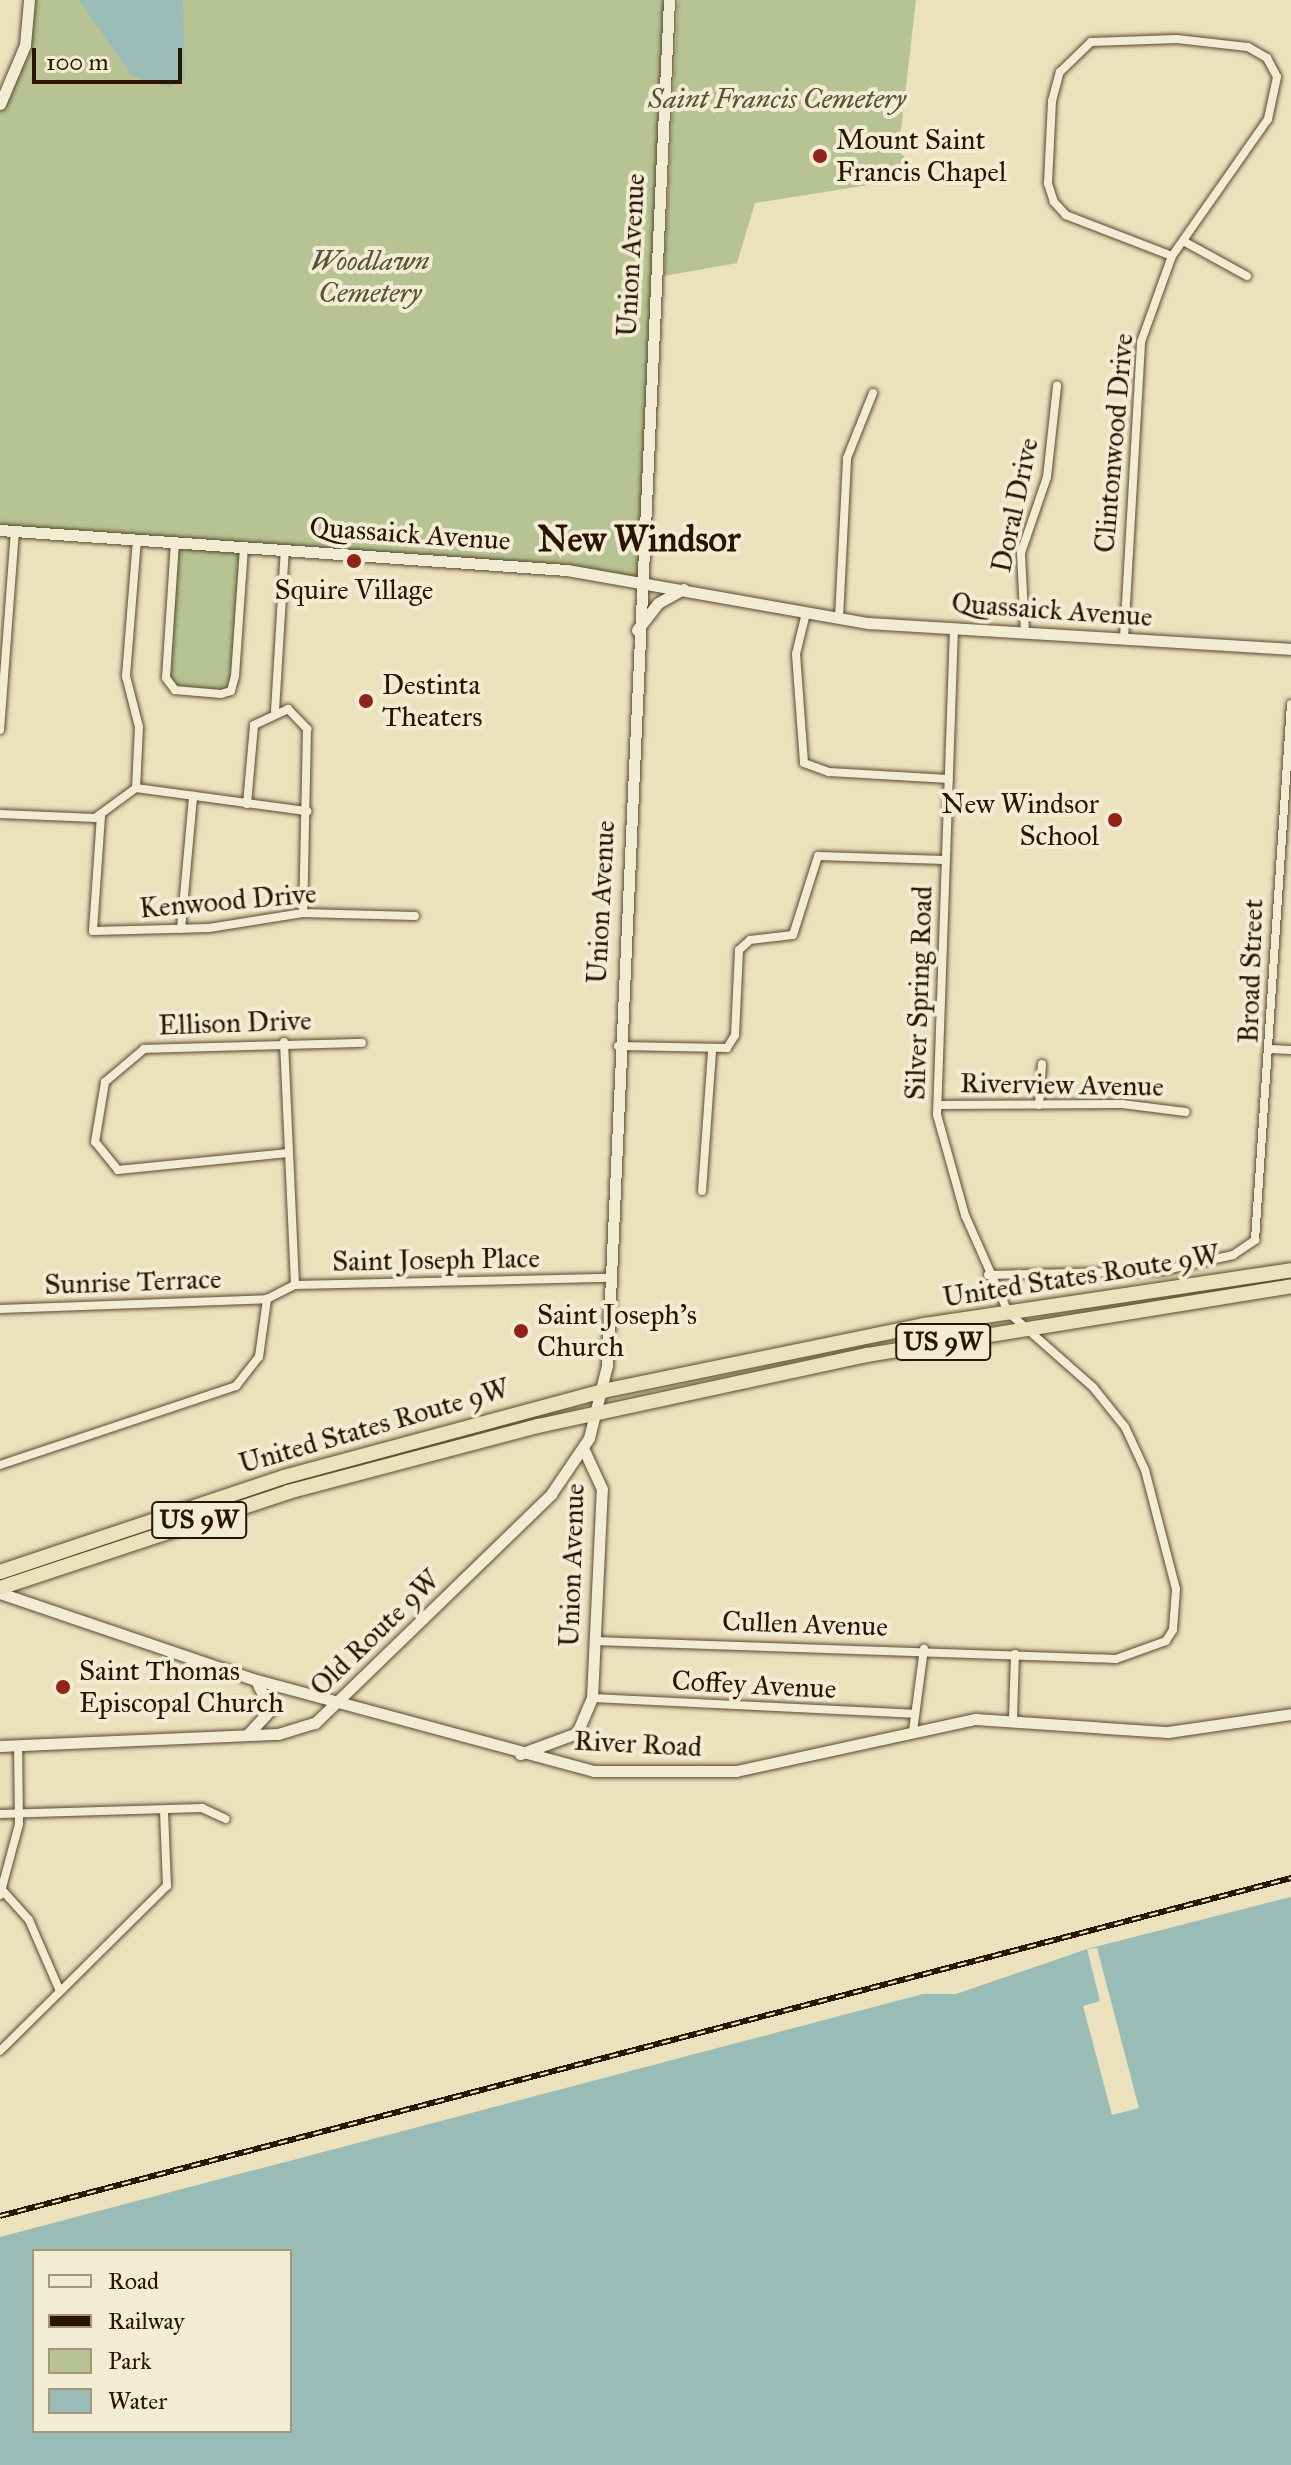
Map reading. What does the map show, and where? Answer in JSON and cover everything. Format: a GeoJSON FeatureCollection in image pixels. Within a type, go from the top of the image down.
{"type":"FeatureCollection","features":[{"type":"Feature","properties":{"kind":"highway","name":"United States Route 9W"},"geometry":{"type":"LineString","coordinates":[[0,1572],[603,1391],[1008,1312],[1291,1270]]}},
{"type":"Feature","properties":{"kind":"highway","name":"United States Route 9W"},"geometry":{"type":"LineString","coordinates":[[0,1590],[223,1504],[598,1412],[1026,1329],[1291,1286]]}},
{"type":"Feature","properties":{"kind":"street"},"geometry":{"type":"LineString","coordinates":[[0,104],[25,45],[29,0]]}},
{"type":"Feature","properties":{"kind":"street","name":"Union Avenue"},"geometry":{"type":"LineString","coordinates":[[520,1754],[577,1733],[592,1698],[602,1489],[584,1450],[603,1391],[610,1278],[639,581],[669,0]]}},
{"type":"Feature","properties":{"kind":"street","name":"Clintonwood Drive"},"geometry":{"type":"LineString","coordinates":[[1124,638],[1141,342],[1172,256],[1268,119],[1277,77],[1248,47],[1177,39],[1091,42],[1060,72],[1052,101],[1048,183],[1054,202],[1066,215],[1172,256]]}},
{"type":"Feature","properties":{"kind":"street"},"geometry":{"type":"LineString","coordinates":[[1183,241],[1247,276]]}},
{"type":"Feature","properties":{"kind":"street","name":"Doral Drive"},"geometry":{"type":"LineString","coordinates":[[1025,633],[1021,553],[1047,477],[1057,386]]}},
{"type":"Feature","properties":{"kind":"street"},"geometry":{"type":"LineString","coordinates":[[839,618],[847,458],[873,393]]}},
{"type":"Feature","properties":{"kind":"street","name":"Quassaick Avenue"},"geometry":{"type":"LineString","coordinates":[[0,530],[285,549],[639,581],[839,618],[1291,649]]}},
{"type":"Feature","properties":{"kind":"street"},"geometry":{"type":"LineString","coordinates":[[0,730],[15,531]]}},
{"type":"Feature","properties":{"kind":"street"},"geometry":{"type":"LineString","coordinates":[[136,788],[139,727],[126,676],[137,540]]}},
{"type":"Feature","properties":{"kind":"street"},"geometry":{"type":"LineString","coordinates":[[175,542],[166,678],[175,690],[221,694],[231,691],[235,676],[244,547]]}},
{"type":"Feature","properties":{"kind":"street"},"geometry":{"type":"LineString","coordinates":[[275,711],[285,549]]}},
{"type":"Feature","properties":{"kind":"street"},"geometry":{"type":"LineString","coordinates":[[637,631],[658,603],[683,589]]}},
{"type":"Feature","properties":{"kind":"street"},"geometry":{"type":"LineString","coordinates":[[806,613],[796,654],[804,763],[829,772],[949,779]]}},
{"type":"Feature","properties":{"kind":"street","name":"Silver Spring Road"},"geometry":{"type":"LineString","coordinates":[[954,628],[938,1105],[988,1275],[1008,1312],[1093,1387],[1125,1427],[1145,1470],[1178,1608],[1166,1641],[1130,1656],[1015,1654]]}},
{"type":"Feature","properties":{"kind":"street","name":"Broad Street"},"geometry":{"type":"LineString","coordinates":[[988,1275],[1161,1271],[1233,1255],[1255,1240],[1291,704]]}},
{"type":"Feature","properties":{"kind":"street"},"geometry":{"type":"LineString","coordinates":[[247,804],[253,729],[275,711],[288,709],[307,729],[303,913]]}},
{"type":"Feature","properties":{"kind":"street"},"geometry":{"type":"LineString","coordinates":[[0,814],[101,816],[136,788],[307,811]]}},
{"type":"Feature","properties":{"kind":"street"},"geometry":{"type":"LineString","coordinates":[[181,929],[193,796]]}},
{"type":"Feature","properties":{"kind":"street","name":"Kenwood Drive"},"geometry":{"type":"LineString","coordinates":[[101,816],[93,931],[181,929],[303,913],[415,916]]}},
{"type":"Feature","properties":{"kind":"street"},"geometry":{"type":"LineString","coordinates":[[618,1045],[712,1050],[727,1048],[735,1035],[742,945],[793,935],[818,856],[945,860]]}},
{"type":"Feature","properties":{"kind":"street"},"geometry":{"type":"LineString","coordinates":[[284,1042],[295,1285]]}},
{"type":"Feature","properties":{"kind":"street","name":"Ellison Drive"},"geometry":{"type":"LineString","coordinates":[[288,1153],[126,1171],[105,1161],[95,1142],[105,1082],[134,1052],[284,1042],[362,1043]]}},
{"type":"Feature","properties":{"kind":"street"},"geometry":{"type":"LineString","coordinates":[[1270,1049],[1291,1050]]}},
{"type":"Feature","properties":{"kind":"street"},"geometry":{"type":"LineString","coordinates":[[702,1191],[712,1050]]}},
{"type":"Feature","properties":{"kind":"street"},"geometry":{"type":"LineString","coordinates":[[1039,1105],[1042,1064]]}},
{"type":"Feature","properties":{"kind":"street","name":"Riverview Avenue"},"geometry":{"type":"LineString","coordinates":[[938,1105],[1039,1105],[1185,1112]]}},
{"type":"Feature","properties":{"kind":"street","name":"Saint Joseph Place"},"geometry":{"type":"LineString","coordinates":[[267,1299],[295,1285],[610,1278]]}},
{"type":"Feature","properties":{"kind":"street"},"geometry":{"type":"LineString","coordinates":[[0,1465],[236,1386],[259,1357],[267,1299]]}},
{"type":"Feature","properties":{"kind":"street","name":"Sunrise Terrace"},"geometry":{"type":"LineString","coordinates":[[0,1309],[267,1299]]}},
{"type":"Feature","properties":{"kind":"street","name":"Old Route 9W"},"geometry":{"type":"LineString","coordinates":[[0,1746],[297,1731],[342,1703],[551,1494],[584,1450]]}},
{"type":"Feature","properties":{"kind":"street","name":"River Road"},"geometry":{"type":"LineString","coordinates":[[0,1590],[21,1600],[253,1679],[520,1754],[594,1771],[716,1772],[913,1731],[1013,1720],[1168,1732],[1291,1714]]}},
{"type":"Feature","properties":{"kind":"street","name":"Cullen Avenue"},"geometry":{"type":"LineString","coordinates":[[594,1641],[1015,1654]]}},
{"type":"Feature","properties":{"kind":"street"},"geometry":{"type":"LineString","coordinates":[[913,1731],[924,1649]]}},
{"type":"Feature","properties":{"kind":"street"},"geometry":{"type":"LineString","coordinates":[[1013,1720],[1015,1654]]}},
{"type":"Feature","properties":{"kind":"street"},"geometry":{"type":"LineString","coordinates":[[247,1734],[270,1710],[265,1690],[253,1679]]}},
{"type":"Feature","properties":{"kind":"street","name":"Coffey Avenue"},"geometry":{"type":"LineString","coordinates":[[592,1698],[915,1714]]}},
{"type":"Feature","properties":{"kind":"street"},"geometry":{"type":"LineString","coordinates":[[18,1745],[20,1813],[1,1893],[29,1920],[59,1989]]}},
{"type":"Feature","properties":{"kind":"street"},"geometry":{"type":"LineString","coordinates":[[0,1814],[202,1808],[226,1819]]}},
{"type":"Feature","properties":{"kind":"street"},"geometry":{"type":"LineString","coordinates":[[0,2051],[59,1989],[90,1970],[140,1906],[167,1886],[164,1811]]}},
{"type":"Feature","properties":{"kind":"green space","name":"Woodlawn Cemetery"},"geometry":{"type":"Polygon","coordinates":[[[29,0],[671,0],[639,581],[245,547],[231,691],[168,687],[175,542],[0,530],[0,104],[15,78],[29,0]]]}},
{"type":"Feature","properties":{"kind":"green space","name":"Saint Francis Cemetery"},"geometry":{"type":"Polygon","coordinates":[[[678,0],[916,0],[901,130],[892,145],[912,164],[912,178],[755,203],[737,263],[664,276],[678,0]]]}},
{"type":"Feature","properties":{"kind":"water"},"geometry":{"type":"Polygon","coordinates":[[[79,0],[183,0],[185,78],[170,87],[132,76],[79,0]]]}},
{"type":"Feature","properties":{"kind":"water"},"geometry":{"type":"Polygon","coordinates":[[[1291,1897],[1291,2465],[0,2465],[0,2237],[923,1994],[956,1994],[1087,1949],[1291,1897]]]}},
{"type":"Feature","properties":{"kind":"pier"},"geometry":{"type":"Polygon","coordinates":[[[1097,1948],[1139,2108],[1112,2115],[1083,2006],[1100,2001],[1087,1949],[1097,1948]]]}},
{"type":"Feature","properties":{"kind":"railway"},"geometry":{"type":"LineString","coordinates":[[0,2216],[1291,1878]]}},
{"type":"Feature","properties":{"kind":"place","name":"Mount Saint Francis Chapel"},"geometry":{"type":"Point","coordinates":[820,156]}},
{"type":"Feature","properties":{"kind":"place","name":"Squire Village"},"geometry":{"type":"Point","coordinates":[354,561]}},
{"type":"Feature","properties":{"kind":"place","name":"Destinta Theaters"},"geometry":{"type":"Point","coordinates":[366,701]}},
{"type":"Feature","properties":{"kind":"place","name":"New Windsor School"},"geometry":{"type":"Point","coordinates":[1115,820]}},
{"type":"Feature","properties":{"kind":"place","name":"Saint Joseph's Church"},"geometry":{"type":"Point","coordinates":[521,1331]}},
{"type":"Feature","properties":{"kind":"place","name":"Saint Thomas Episcopal Church"},"geometry":{"type":"Point","coordinates":[63,1687]}},
{"type":"Feature","properties":{"kind":"district","name":"New Windsor"},"geometry":{"type":"Point","coordinates":[639,540]}}]}
